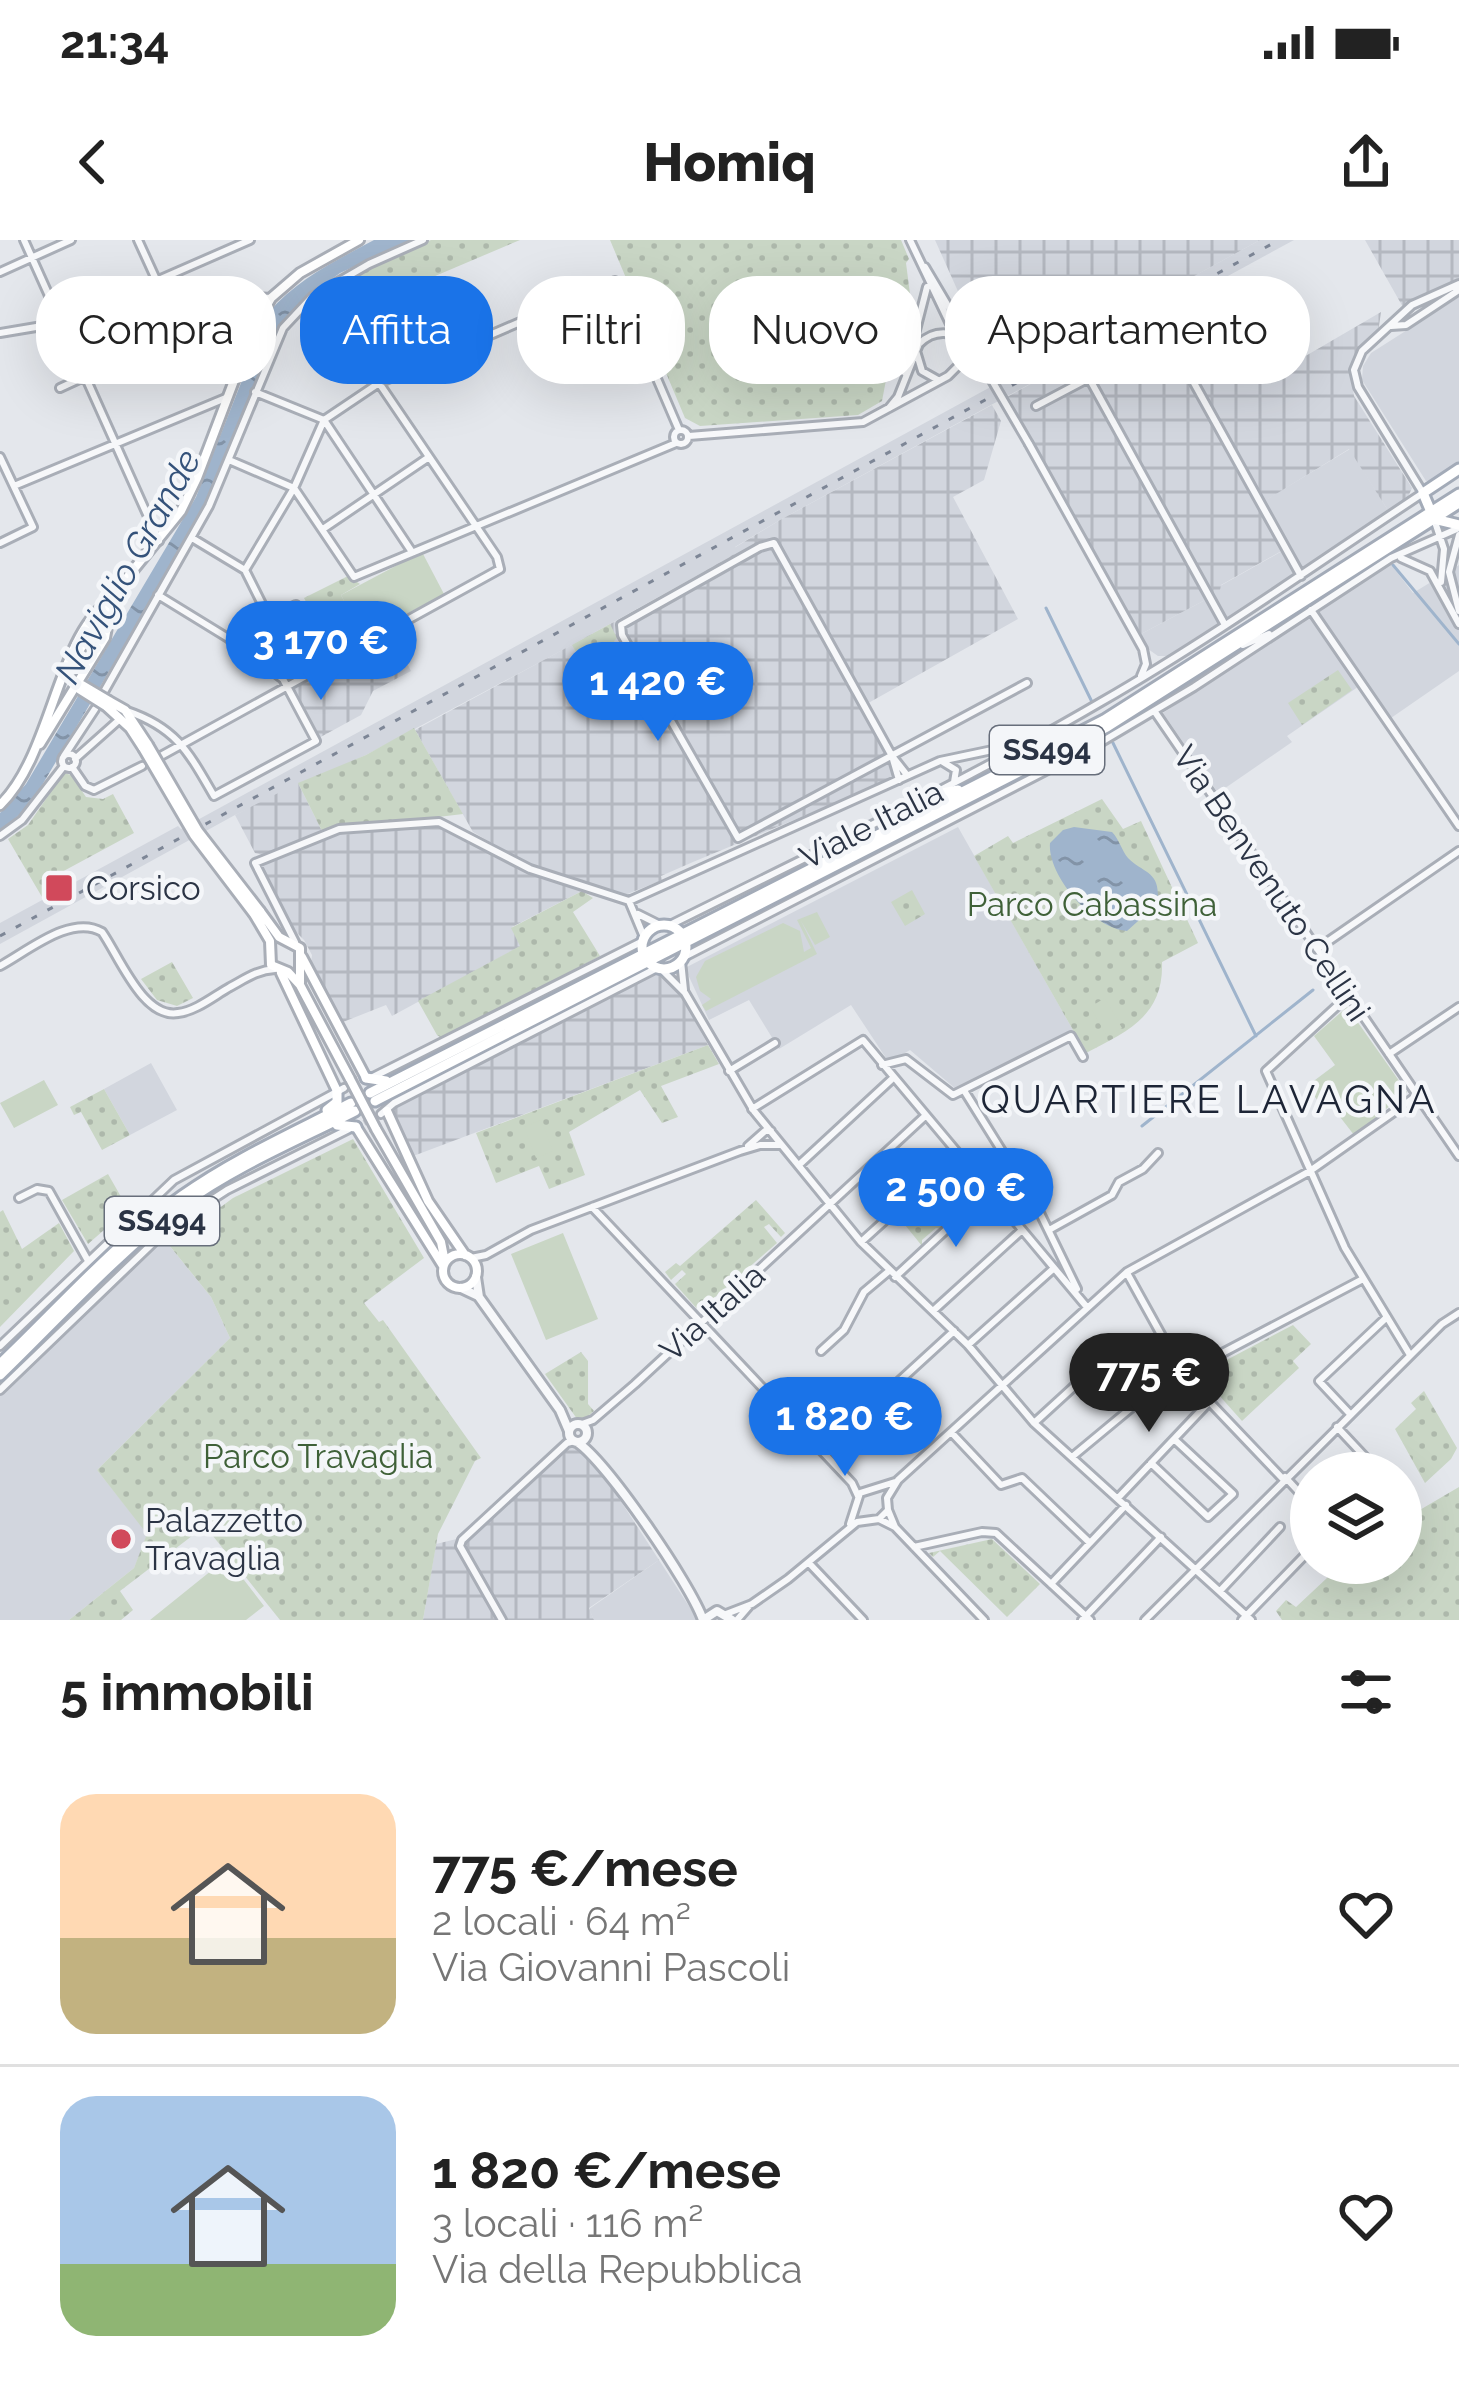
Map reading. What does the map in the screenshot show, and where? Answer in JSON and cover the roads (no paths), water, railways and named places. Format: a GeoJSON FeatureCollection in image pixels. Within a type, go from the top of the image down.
{"type":"FeatureCollection","features":[{"type":"Feature","properties":{"kind":"main road"},"geometry":{"type":"LineString","coordinates":[[276,294],[300,273],[359,240]]}},
{"type":"Feature","properties":{"kind":"main road"},"geometry":{"type":"LineString","coordinates":[[0,805],[14,791],[35,749],[90,620],[159,541],[190,494],[233,384]]}},
{"type":"Feature","properties":{"kind":"main road"},"geometry":{"type":"LineString","coordinates":[[1459,469],[1423,493],[1433,515],[1459,530]]}},
{"type":"Feature","properties":{"kind":"main road","name":"SS494"},"geometry":{"type":"LineString","coordinates":[[645,957],[470,1052],[373,1097],[451,1052],[1074,745],[1228,651],[1459,498]]}},
{"type":"Feature","properties":{"kind":"main road","name":"SS494"},"geometry":{"type":"LineString","coordinates":[[684,938],[1125,708],[1433,515]]}},
{"type":"Feature","properties":{"kind":"main road"},"geometry":{"type":"LineString","coordinates":[[35,749],[79,686],[107,631],[109,603]]}},
{"type":"Feature","properties":{"kind":"main road"},"geometry":{"type":"LineString","coordinates":[[79,686],[140,730],[145,746]]}},
{"type":"Feature","properties":{"kind":"main road"},"geometry":{"type":"LineString","coordinates":[[122,715],[145,746],[194,835],[257,913],[282,939],[295,942],[364,1078],[386,1081],[451,1052]]}},
{"type":"Feature","properties":{"kind":"main road"},"geometry":{"type":"LineString","coordinates":[[927,796],[956,791],[1023,762]]}},
{"type":"Feature","properties":{"kind":"main road"},"geometry":{"type":"LineString","coordinates":[[257,913],[270,952],[344,1086],[376,1130],[441,1242],[446,1280],[461,1288],[476,1273],[428,1201],[384,1113],[390,1098],[470,1052]]}},
{"type":"Feature","properties":{"kind":"main road"},"geometry":{"type":"LineString","coordinates":[[665,925],[684,938],[682,959],[659,968],[645,957],[644,939],[665,925]]}},
{"type":"Feature","properties":{"kind":"main road"},"geometry":{"type":"LineString","coordinates":[[270,952],[282,939]]}},
{"type":"Feature","properties":{"kind":"main road"},"geometry":{"type":"LineString","coordinates":[[281,971],[301,961]]}},
{"type":"Feature","properties":{"kind":"main road"},"geometry":{"type":"LineString","coordinates":[[301,961],[300,985],[344,1086]]}},
{"type":"Feature","properties":{"kind":"main road"},"geometry":{"type":"LineString","coordinates":[[281,971],[300,985]]}},
{"type":"Feature","properties":{"kind":"main road"},"geometry":{"type":"LineString","coordinates":[[249,1161],[332,1107],[344,1086]]}},
{"type":"Feature","properties":{"kind":"main road","name":"SS494"},"geometry":{"type":"LineString","coordinates":[[0,1364],[142,1228],[197,1185],[353,1107]]}},
{"type":"Feature","properties":{"kind":"main road"},"geometry":{"type":"LineString","coordinates":[[249,1161],[338,1124],[356,1127],[444,1264]]}},
{"type":"Feature","properties":{"kind":"main road","name":"SS494"},"geometry":{"type":"LineString","coordinates":[[0,1376],[148,1232],[249,1161]]}},
{"type":"Feature","properties":{"kind":"main road"},"geometry":{"type":"LineString","coordinates":[[441,1242],[465,1256]]}},
{"type":"Feature","properties":{"kind":"main road"},"geometry":{"type":"LineString","coordinates":[[444,1264],[465,1256]]}},
{"type":"Feature","properties":{"kind":"street"},"geometry":{"type":"LineString","coordinates":[[24,240],[40,276]]}},
{"type":"Feature","properties":{"kind":"street"},"geometry":{"type":"LineString","coordinates":[[0,272],[71,240]]}},
{"type":"Feature","properties":{"kind":"street"},"geometry":{"type":"LineString","coordinates":[[137,240],[155,276]]}},
{"type":"Feature","properties":{"kind":"street"},"geometry":{"type":"LineString","coordinates":[[168,276],[250,240]]}},
{"type":"Feature","properties":{"kind":"street"},"geometry":{"type":"LineString","coordinates":[[348,276],[423,240]]}},
{"type":"Feature","properties":{"kind":"street"},"geometry":{"type":"LineString","coordinates":[[493,333],[614,280],[679,430],[689,436],[851,425],[958,368],[963,351],[910,240]]}},
{"type":"Feature","properties":{"kind":"street"},"geometry":{"type":"LineString","coordinates":[[918,257],[945,301]]}},
{"type":"Feature","properties":{"kind":"street"},"geometry":{"type":"LineString","coordinates":[[921,310],[928,283]]}},
{"type":"Feature","properties":{"kind":"street"},"geometry":{"type":"LineString","coordinates":[[1423,493],[1355,380],[1356,361],[1412,305],[1459,287]]}},
{"type":"Feature","properties":{"kind":"street"},"geometry":{"type":"LineString","coordinates":[[1391,326],[1406,325],[1459,287]]}},
{"type":"Feature","properties":{"kind":"street"},"geometry":{"type":"LineString","coordinates":[[105,690],[191,538],[283,328],[300,307]]}},
{"type":"Feature","properties":{"kind":"street"},"geometry":{"type":"LineString","coordinates":[[0,333],[36,327]]}},
{"type":"Feature","properties":{"kind":"street"},"geometry":{"type":"LineString","coordinates":[[921,366],[941,380]]}},
{"type":"Feature","properties":{"kind":"street"},"geometry":{"type":"LineString","coordinates":[[60,388],[69,384]]}},
{"type":"Feature","properties":{"kind":"street"},"geometry":{"type":"LineString","coordinates":[[87,384],[159,541]]}},
{"type":"Feature","properties":{"kind":"street"},"geometry":{"type":"LineString","coordinates":[[245,571],[294,488],[324,420],[378,384]]}},
{"type":"Feature","properties":{"kind":"street"},"geometry":{"type":"LineString","coordinates":[[159,757],[496,574],[500,562],[380,384]]}},
{"type":"Feature","properties":{"kind":"street"},"geometry":{"type":"LineString","coordinates":[[886,410],[902,384]]}},
{"type":"Feature","properties":{"kind":"street"},"geometry":{"type":"LineString","coordinates":[[994,384],[1143,649],[1146,664],[1140,679]]}},
{"type":"Feature","properties":{"kind":"street"},"geometry":{"type":"LineString","coordinates":[[1036,406],[1078,384]]}},
{"type":"Feature","properties":{"kind":"street"},"geometry":{"type":"LineString","coordinates":[[1092,384],[1225,626]]}},
{"type":"Feature","properties":{"kind":"street"},"geometry":{"type":"LineString","coordinates":[[1195,384],[1301,575]]}},
{"type":"Feature","properties":{"kind":"street"},"geometry":{"type":"LineString","coordinates":[[255,392],[324,420],[412,552]]}},
{"type":"Feature","properties":{"kind":"street"},"geometry":{"type":"LineString","coordinates":[[14,486],[228,397]]}},
{"type":"Feature","properties":{"kind":"street"},"geometry":{"type":"LineString","coordinates":[[214,399],[223,410]]}},
{"type":"Feature","properties":{"kind":"street"},"geometry":{"type":"LineString","coordinates":[[676,442],[679,430]]}},
{"type":"Feature","properties":{"kind":"street"},"geometry":{"type":"LineString","coordinates":[[229,460],[294,488],[354,577],[676,442],[686,443],[689,436]]}},
{"type":"Feature","properties":{"kind":"street"},"geometry":{"type":"LineString","coordinates":[[0,457],[33,527],[0,543]]}},
{"type":"Feature","properties":{"kind":"street"},"geometry":{"type":"LineString","coordinates":[[322,530],[429,457]]}},
{"type":"Feature","properties":{"kind":"street"},"geometry":{"type":"LineString","coordinates":[[1414,476],[1427,482],[1442,480]]}},
{"type":"Feature","properties":{"kind":"street"},"geometry":{"type":"LineString","coordinates":[[1409,502],[1414,476]]}},
{"type":"Feature","properties":{"kind":"street","name":"Viale Italia"},"geometry":{"type":"LineString","coordinates":[[665,925],[927,796],[1140,679],[1423,493]]}},
{"type":"Feature","properties":{"kind":"street"},"geometry":{"type":"LineString","coordinates":[[1433,515],[1442,538],[1441,586]]}},
{"type":"Feature","properties":{"kind":"street"},"geometry":{"type":"LineString","coordinates":[[1459,530],[1449,572],[1459,611]]}},
{"type":"Feature","properties":{"kind":"street","name":"Viale Italia"},"geometry":{"type":"LineString","coordinates":[[682,959],[1063,764],[1155,712],[1391,558],[1459,530]]}},
{"type":"Feature","properties":{"kind":"street"},"geometry":{"type":"LineString","coordinates":[[191,538],[245,571],[269,618]]}},
{"type":"Feature","properties":{"kind":"street"},"geometry":{"type":"LineString","coordinates":[[903,778],[892,756],[777,546],[769,542],[620,628],[736,837],[743,837],[892,756],[1027,683]]}},
{"type":"Feature","properties":{"kind":"street"},"geometry":{"type":"LineString","coordinates":[[1391,558],[1416,561],[1441,586],[1459,624]]}},
{"type":"Feature","properties":{"kind":"street"},"geometry":{"type":"LineString","coordinates":[[0,836],[33,808],[69,762],[122,715],[159,726],[183,742],[214,796],[316,741],[288,686],[228,638],[158,595]]}},
{"type":"Feature","properties":{"kind":"street"},"geometry":{"type":"LineString","coordinates":[[228,638],[299,607],[330,663]]}},
{"type":"Feature","properties":{"kind":"street"},"geometry":{"type":"LineString","coordinates":[[1311,610],[1459,826]]}},
{"type":"Feature","properties":{"kind":"street","name":"Viale Italia"},"geometry":{"type":"LineString","coordinates":[[1228,651],[1282,630]]}},
{"type":"Feature","properties":{"kind":"street"},"geometry":{"type":"LineString","coordinates":[[1143,649],[1169,661]]}},
{"type":"Feature","properties":{"kind":"street"},"geometry":{"type":"LineString","coordinates":[[69,762],[95,709]]}},
{"type":"Feature","properties":{"kind":"street","name":"Via Benvenuto Cellini"},"geometry":{"type":"LineString","coordinates":[[1155,712],[1459,1156]]}},
{"type":"Feature","properties":{"kind":"street"},"geometry":{"type":"LineString","coordinates":[[140,730],[159,726]]}},
{"type":"Feature","properties":{"kind":"street"},"geometry":{"type":"LineString","coordinates":[[629,902],[940,761],[998,754]]}},
{"type":"Feature","properties":{"kind":"street"},"geometry":{"type":"LineString","coordinates":[[940,761],[956,770],[954,782]]}},
{"type":"Feature","properties":{"kind":"street"},"geometry":{"type":"LineString","coordinates":[[69,762],[85,786],[94,790],[142,766]]}},
{"type":"Feature","properties":{"kind":"street"},"geometry":{"type":"LineString","coordinates":[[295,942],[255,863],[339,829],[446,823],[512,861],[629,902],[638,914],[644,939],[380,1076],[364,1078]]}},
{"type":"Feature","properties":{"kind":"street"},"geometry":{"type":"LineString","coordinates":[[1317,949],[1459,851]]}},
{"type":"Feature","properties":{"kind":"street"},"geometry":{"type":"LineString","coordinates":[[638,914],[665,925]]}},
{"type":"Feature","properties":{"kind":"street"},"geometry":{"type":"LineString","coordinates":[[0,966],[75,926],[97,928],[147,1001],[176,1014],[258,972],[281,971]]}},
{"type":"Feature","properties":{"kind":"street"},"geometry":{"type":"LineString","coordinates":[[258,972],[270,952]]}},
{"type":"Feature","properties":{"kind":"street"},"geometry":{"type":"LineString","coordinates":[[682,959],[685,993],[768,1138],[800,1164],[861,1242],[968,1345],[1034,1423],[1246,1618],[1290,1570]]}},
{"type":"Feature","properties":{"kind":"street"},"geometry":{"type":"LineString","coordinates":[[384,1113],[408,1096],[659,968],[685,993]]}},
{"type":"Feature","properties":{"kind":"street"},"geometry":{"type":"LineString","coordinates":[[1349,995],[1266,1071],[1363,1279],[1410,1355]]}},
{"type":"Feature","properties":{"kind":"street"},"geometry":{"type":"LineString","coordinates":[[1389,1054],[1459,1006]]}},
{"type":"Feature","properties":{"kind":"street"},"geometry":{"type":"LineString","coordinates":[[882,1065],[906,1059],[950,1094],[965,1091],[1071,1036],[1083,1057]]}},
{"type":"Feature","properties":{"kind":"street"},"geometry":{"type":"LineString","coordinates":[[753,1110],[863,1040],[1081,1298]]}},
{"type":"Feature","properties":{"kind":"street"},"geometry":{"type":"LineString","coordinates":[[730,1071],[775,1043]]}},
{"type":"Feature","properties":{"kind":"street"},"geometry":{"type":"LineString","coordinates":[[800,1164],[892,1079]]}},
{"type":"Feature","properties":{"kind":"street"},"geometry":{"type":"LineString","coordinates":[[0,1346],[184,1173],[344,1086]]}},
{"type":"Feature","properties":{"kind":"street"},"geometry":{"type":"LineString","coordinates":[[965,1091],[1049,1230],[1086,1306]]}},
{"type":"Feature","properties":{"kind":"street"},"geometry":{"type":"LineString","coordinates":[[984,1620],[895,1527],[887,1498],[898,1480],[1126,1272],[1310,1171],[1418,1095]]}},
{"type":"Feature","properties":{"kind":"street","name":"Via Italia"},"geometry":{"type":"LineString","coordinates":[[584,1429],[924,1117]]}},
{"type":"Feature","properties":{"kind":"street"},"geometry":{"type":"LineString","coordinates":[[0,1390],[155,1241],[190,1214],[227,1190],[356,1127]]}},
{"type":"Feature","properties":{"kind":"street"},"geometry":{"type":"LineString","coordinates":[[479,1297],[476,1273],[486,1255],[513,1238],[768,1138]]}},
{"type":"Feature","properties":{"kind":"street"},"geometry":{"type":"LineString","coordinates":[[1049,1230],[1112,1195],[1119,1182],[1158,1153]]}},
{"type":"Feature","properties":{"kind":"street"},"geometry":{"type":"LineString","coordinates":[[861,1242],[957,1155]]}},
{"type":"Feature","properties":{"kind":"street"},"geometry":{"type":"LineString","coordinates":[[19,1198],[37,1190],[49,1191],[87,1260]]}},
{"type":"Feature","properties":{"kind":"street"},"geometry":{"type":"LineString","coordinates":[[821,1351],[844,1330],[864,1292],[988,1192]]}},
{"type":"Feature","properties":{"kind":"street"},"geometry":{"type":"LineString","coordinates":[[604,1203],[608,1224]]}},
{"type":"Feature","properties":{"kind":"street"},"geometry":{"type":"LineString","coordinates":[[461,1288],[479,1297],[560,1410],[576,1442],[596,1459],[692,1592],[714,1612],[731,1618],[809,1563],[844,1530],[858,1496],[852,1483],[592,1207]]}},
{"type":"Feature","properties":{"kind":"street"},"geometry":{"type":"LineString","coordinates":[[933,1311],[1021,1232]]}},
{"type":"Feature","properties":{"kind":"street"},"geometry":{"type":"LineString","coordinates":[[465,1256],[486,1255]]}},
{"type":"Feature","properties":{"kind":"street"},"geometry":{"type":"LineString","coordinates":[[968,1345],[1053,1268]]}},
{"type":"Feature","properties":{"kind":"street"},"geometry":{"type":"LineString","coordinates":[[1126,1272],[1183,1374],[1290,1484]]}},
{"type":"Feature","properties":{"kind":"street"},"geometry":{"type":"LineString","coordinates":[[1072,1457],[1154,1389],[1363,1279]]}},
{"type":"Feature","properties":{"kind":"street"},"geometry":{"type":"LineString","coordinates":[[1145,1620],[1336,1427],[1459,1313]]}},
{"type":"Feature","properties":{"kind":"street"},"geometry":{"type":"LineString","coordinates":[[1350,1414],[1319,1382],[1387,1317]]}},
{"type":"Feature","properties":{"kind":"street"},"geometry":{"type":"LineString","coordinates":[[823,1452],[954,1331]]}},
{"type":"Feature","properties":{"kind":"street"},"geometry":{"type":"LineString","coordinates":[[1034,1423],[1104,1359]]}},
{"type":"Feature","properties":{"kind":"street"},"geometry":{"type":"LineString","coordinates":[[1118,1498],[1210,1401]]}},
{"type":"Feature","properties":{"kind":"street"},"geometry":{"type":"LineString","coordinates":[[560,1410],[584,1429],[596,1459]]}},
{"type":"Feature","properties":{"kind":"street"},"geometry":{"type":"LineString","coordinates":[[1336,1427],[1360,1452]]}},
{"type":"Feature","properties":{"kind":"street"},"geometry":{"type":"LineString","coordinates":[[569,1431],[584,1429]]}},
{"type":"Feature","properties":{"kind":"street"},"geometry":{"type":"LineString","coordinates":[[576,1442],[584,1429]]}},
{"type":"Feature","properties":{"kind":"street"},"geometry":{"type":"LineString","coordinates":[[951,1432],[1001,1485],[1022,1478],[1090,1543]]}},
{"type":"Feature","properties":{"kind":"street"},"geometry":{"type":"LineString","coordinates":[[1151,1463],[1208,1517],[1233,1494],[1174,1438]]}},
{"type":"Feature","properties":{"kind":"street"},"geometry":{"type":"LineString","coordinates":[[502,1620],[460,1546],[464,1535],[567,1443],[576,1442]]}},
{"type":"Feature","properties":{"kind":"street"},"geometry":{"type":"LineString","coordinates":[[858,1496],[898,1480]]}},
{"type":"Feature","properties":{"kind":"street"},"geometry":{"type":"LineString","coordinates":[[852,1483],[866,1490]]}},
{"type":"Feature","properties":{"kind":"street"},"geometry":{"type":"LineString","coordinates":[[877,1489],[887,1498]]}},
{"type":"Feature","properties":{"kind":"street"},"geometry":{"type":"LineString","coordinates":[[1052,1585],[1126,1504]]}},
{"type":"Feature","properties":{"kind":"street"},"geometry":{"type":"LineString","coordinates":[[856,1510],[866,1520]]}},
{"type":"Feature","properties":{"kind":"street"},"geometry":{"type":"LineString","coordinates":[[879,1520],[888,1510]]}},
{"type":"Feature","properties":{"kind":"street"},"geometry":{"type":"LineString","coordinates":[[844,1530],[866,1520],[895,1527]]}},
{"type":"Feature","properties":{"kind":"street"},"geometry":{"type":"LineString","coordinates":[[1220,1591],[1280,1527]]}},
{"type":"Feature","properties":{"kind":"street"},"geometry":{"type":"LineString","coordinates":[[914,1547],[993,1532],[1086,1619],[1161,1537]]}},
{"type":"Feature","properties":{"kind":"street"},"geometry":{"type":"LineString","coordinates":[[809,1563],[863,1620]]}},
{"type":"Feature","properties":{"kind":"street"},"geometry":{"type":"LineString","coordinates":[[692,1592],[704,1620],[714,1612]]}},
{"type":"Feature","properties":{"kind":"water"},"geometry":{"type":"Polygon","coordinates":[[[374,240],[412,240],[336,276],[311,276],[374,240]]]}},
{"type":"Feature","properties":{"kind":"water"},"geometry":{"type":"Polygon","coordinates":[[[300,284],[300,304],[276,340],[276,305],[300,284]]]}},
{"type":"Feature","properties":{"kind":"water"},"geometry":{"type":"Polygon","coordinates":[[[241,384],[258,384],[206,507],[31,804],[0,832],[0,813],[26,784],[196,497],[241,384]]]}},
{"type":"Feature","properties":{"kind":"water"},"geometry":{"type":"Polygon","coordinates":[[[1063,830],[1112,832],[1128,858],[1154,879],[1157,904],[1127,931],[1087,911],[1056,870],[1050,843],[1063,830]]]}},
{"type":"Feature","properties":{"kind":"waterway"},"geometry":{"type":"LineString","coordinates":[[1393,565],[1459,644]]}},
{"type":"Feature","properties":{"kind":"waterway"},"geometry":{"type":"LineString","coordinates":[[1046,608],[1092,702]]}},
{"type":"Feature","properties":{"kind":"waterway"},"geometry":{"type":"LineString","coordinates":[[1113,743],[1256,1036]]}},
{"type":"Feature","properties":{"kind":"waterway"},"geometry":{"type":"LineString","coordinates":[[1142,1126],[1313,990]]}},
{"type":"Feature","properties":{"kind":"tunnel"},"geometry":{"type":"LineString","coordinates":[[356,1127],[381,1114]]}},
{"type":"Feature","properties":{"kind":"railway"},"geometry":{"type":"LineString","coordinates":[[0,936],[1279,240]]}},
{"type":"Feature","properties":{"kind":"place","name":"Corsico"},"geometry":{"type":"Point","coordinates":[59,888]}},
{"type":"Feature","properties":{"kind":"place","name":"Palazzetto Travaglia"},"geometry":{"type":"Point","coordinates":[121,1539]}},
{"type":"Feature","properties":{"kind":"district","name":"QUARTIERE LAVAGNA"},"geometry":{"type":"Point","coordinates":[1209,1099]}},
{"type":"Feature","properties":{"kind":"water label","name":"Naviglio Grande"},"geometry":{"type":"Point","coordinates":[127,566]}},
{"type":"Feature","properties":{"kind":"park label","name":"Parco Cabassina"},"geometry":{"type":"Point","coordinates":[1092,904]}},
{"type":"Feature","properties":{"kind":"park label","name":"Parco Travaglia"},"geometry":{"type":"Point","coordinates":[318,1456]}}]}
